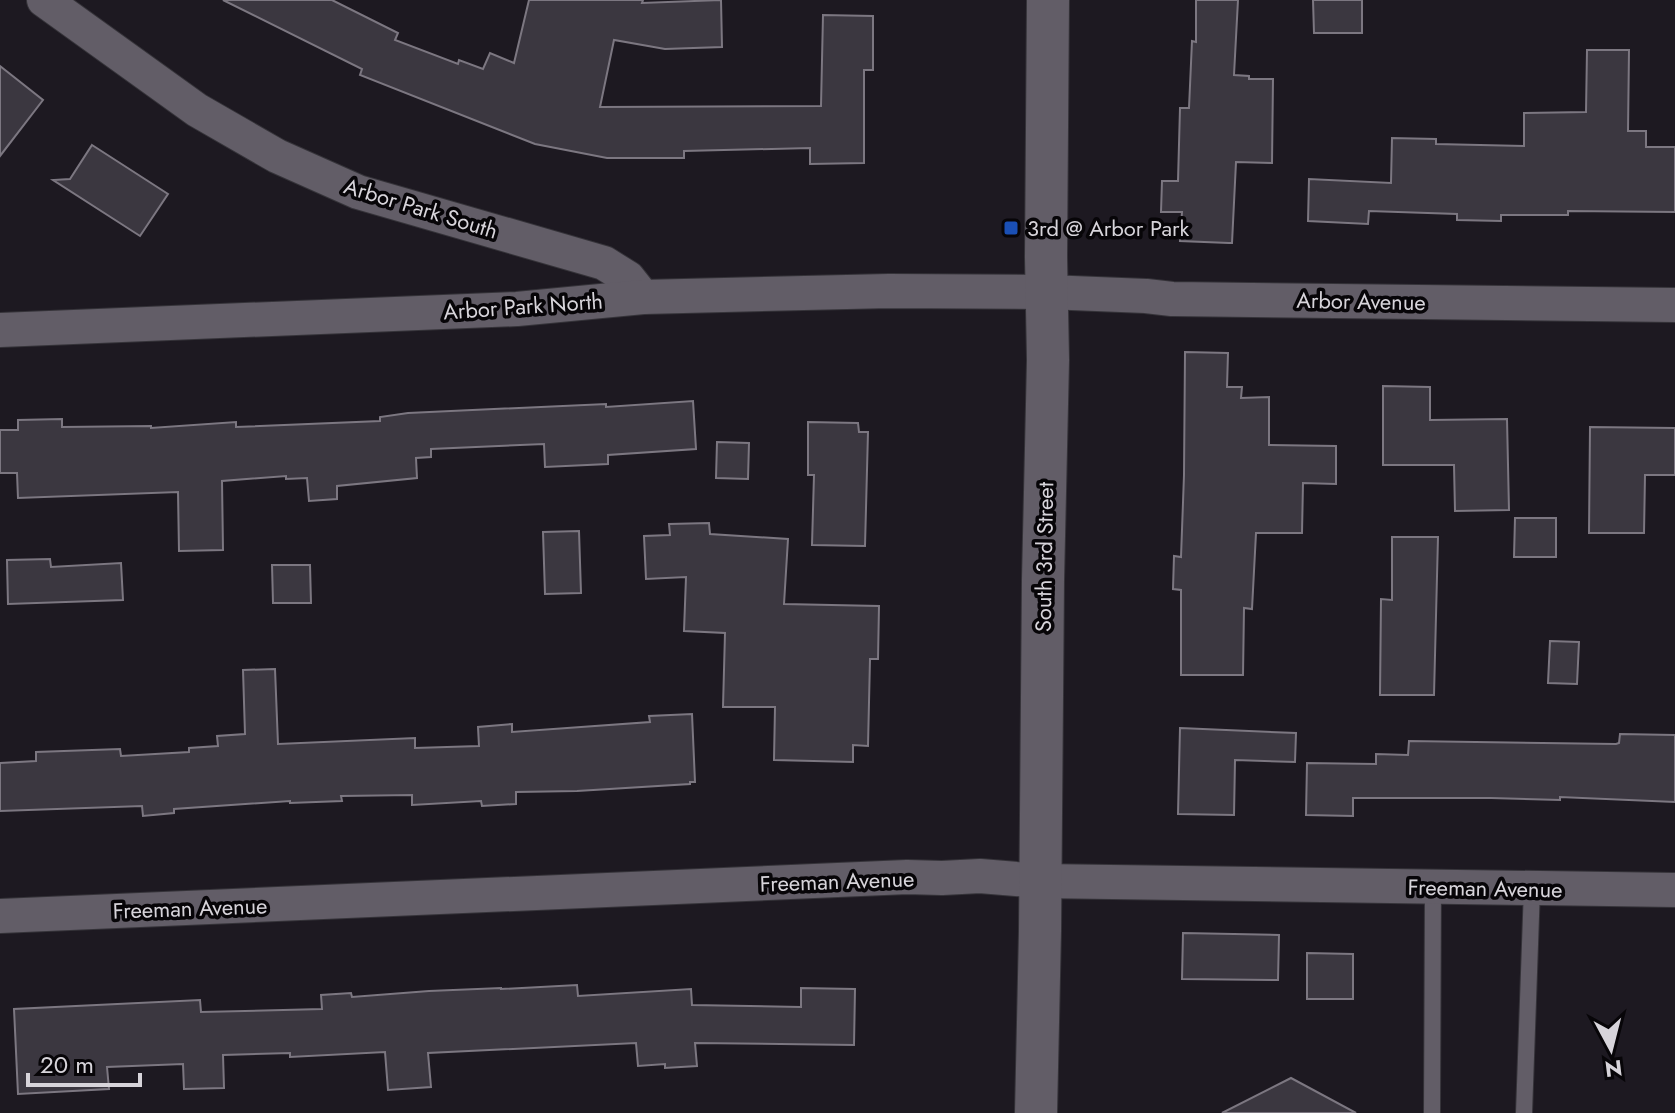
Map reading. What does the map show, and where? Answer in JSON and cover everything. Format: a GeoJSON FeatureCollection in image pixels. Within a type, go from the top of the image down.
{"type":"FeatureCollection","features":[{"type":"Feature","properties":{"kind":"street","name":"Arbor Park South"},"geometry":{"type":"LineString","coordinates":[[44,0],[197,110],[277,156],[358,192],[604,263],[628,278],[643,297]]}},
{"type":"Feature","properties":{"kind":"street","name":"South 3rd Street"},"geometry":{"type":"LineString","coordinates":[[1036,1113],[1048,360],[1048,0]]}},
{"type":"Feature","properties":{"kind":"street","name":"Arbor Park North"},"geometry":{"type":"LineString","coordinates":[[0,330],[517,309],[643,297],[889,291],[1047,292]]}},
{"type":"Feature","properties":{"kind":"street","name":"Arbor Avenue"},"geometry":{"type":"LineString","coordinates":[[1047,292],[1172,299],[1675,305]]}},
{"type":"Feature","properties":{"kind":"street","name":"Freeman Avenue"},"geometry":{"type":"LineString","coordinates":[[0,916],[907,877],[1675,890]]}},
{"type":"Feature","properties":{"kind":"lane"},"geometry":{"type":"LineString","coordinates":[[1432,1113],[1433,887]]}},
{"type":"Feature","properties":{"kind":"lane"},"geometry":{"type":"LineString","coordinates":[[1524,1113],[1532,888]]}},
{"type":"Feature","properties":{"kind":"building"},"geometry":{"type":"Polygon","coordinates":[[[223,0],[332,0],[398,33],[395,40],[458,64],[459,60],[483,69],[490,53],[514,63],[529,0],[643,0],[642,3],[721,0],[722,47],[665,49],[614,40],[600,107],[821,106],[823,15],[873,16],[873,70],[864,70],[864,163],[810,164],[810,148],[684,151],[684,158],[607,158],[535,144],[360,75],[362,69],[223,0]]]}},
{"type":"Feature","properties":{"kind":"building"},"geometry":{"type":"Polygon","coordinates":[[[1196,0],[1238,0],[1234,75],[1249,76],[1249,79],[1273,79],[1272,163],[1236,162],[1232,243],[1180,241],[1182,212],[1161,212],[1162,181],[1178,181],[1180,108],[1189,108],[1192,41],[1196,42],[1196,0]]]}},
{"type":"Feature","properties":{"kind":"building"},"geometry":{"type":"Polygon","coordinates":[[[1313,0],[1362,0],[1362,33],[1314,33],[1313,0]]]}},
{"type":"Feature","properties":{"kind":"building"},"geometry":{"type":"Polygon","coordinates":[[[1587,50],[1629,50],[1628,131],[1646,131],[1646,147],[1675,147],[1675,212],[1568,211],[1568,215],[1501,215],[1501,221],[1457,220],[1457,214],[1369,211],[1368,224],[1308,221],[1309,179],[1391,183],[1392,138],[1436,139],[1436,144],[1524,146],[1524,113],[1586,112],[1587,50]]]}},
{"type":"Feature","properties":{"kind":"building"},"geometry":{"type":"Polygon","coordinates":[[[0,66],[43,100],[0,156],[0,66]]]}},
{"type":"Feature","properties":{"kind":"building"},"geometry":{"type":"Polygon","coordinates":[[[92,145],[168,194],[140,236],[53,180],[70,179],[92,145]]]}},
{"type":"Feature","properties":{"kind":"building"},"geometry":{"type":"Polygon","coordinates":[[[1185,352],[1228,353],[1227,387],[1242,387],[1241,398],[1269,397],[1269,445],[1336,446],[1336,484],[1303,483],[1302,533],[1256,533],[1252,609],[1244,608],[1243,675],[1181,675],[1181,590],[1173,589],[1174,556],[1181,557],[1185,352]]]}},
{"type":"Feature","properties":{"kind":"building"},"geometry":{"type":"Polygon","coordinates":[[[1383,386],[1430,387],[1430,420],[1507,419],[1509,510],[1455,511],[1454,465],[1383,465],[1383,386]]]}},
{"type":"Feature","properties":{"kind":"building"},"geometry":{"type":"Polygon","coordinates":[[[693,401],[696,449],[608,455],[608,464],[545,467],[544,444],[431,449],[431,457],[416,458],[417,478],[337,486],[337,499],[309,501],[307,478],[286,479],[286,476],[222,481],[223,550],[179,551],[178,492],[18,498],[17,473],[0,473],[0,430],[18,430],[18,420],[62,419],[62,427],[151,428],[236,422],[236,427],[380,421],[380,417],[408,413],[693,401]]]}},
{"type":"Feature","properties":{"kind":"building"},"geometry":{"type":"Polygon","coordinates":[[[808,422],[858,423],[859,432],[868,432],[865,546],[812,545],[814,475],[808,475],[808,422]]]}},
{"type":"Feature","properties":{"kind":"building"},"geometry":{"type":"Polygon","coordinates":[[[1590,427],[1675,428],[1675,475],[1645,475],[1644,533],[1589,533],[1590,427]]]}},
{"type":"Feature","properties":{"kind":"building"},"geometry":{"type":"Polygon","coordinates":[[[717,442],[749,443],[748,479],[716,478],[717,442]]]}},
{"type":"Feature","properties":{"kind":"building"},"geometry":{"type":"Polygon","coordinates":[[[1515,518],[1556,518],[1556,557],[1514,557],[1515,518]]]}},
{"type":"Feature","properties":{"kind":"building"},"geometry":{"type":"Polygon","coordinates":[[[709,523],[710,534],[788,539],[784,604],[879,606],[878,659],[870,659],[868,746],[853,745],[853,762],[774,760],[775,707],[723,707],[725,633],[684,631],[686,577],[646,579],[644,536],[670,535],[669,524],[709,523]]]}},
{"type":"Feature","properties":{"kind":"building"},"geometry":{"type":"Polygon","coordinates":[[[579,531],[581,593],[545,594],[543,532],[579,531]]]}},
{"type":"Feature","properties":{"kind":"building"},"geometry":{"type":"Polygon","coordinates":[[[1392,537],[1438,537],[1434,695],[1380,695],[1381,599],[1392,600],[1392,537]]]}},
{"type":"Feature","properties":{"kind":"building"},"geometry":{"type":"Polygon","coordinates":[[[50,559],[51,567],[121,563],[123,600],[8,604],[7,560],[50,559]]]}},
{"type":"Feature","properties":{"kind":"building"},"geometry":{"type":"Polygon","coordinates":[[[272,565],[310,565],[311,603],[273,603],[272,565]]]}},
{"type":"Feature","properties":{"kind":"building"},"geometry":{"type":"Polygon","coordinates":[[[1550,641],[1579,642],[1577,684],[1548,683],[1550,641]]]}},
{"type":"Feature","properties":{"kind":"building"},"geometry":{"type":"Polygon","coordinates":[[[275,669],[278,744],[415,738],[415,748],[479,746],[478,727],[512,724],[512,732],[650,722],[649,716],[692,714],[695,782],[577,791],[516,792],[516,804],[482,806],[481,801],[412,805],[412,795],[341,796],[342,801],[290,801],[174,809],[174,813],[143,816],[142,806],[0,811],[0,763],[36,761],[36,752],[120,749],[121,756],[189,752],[189,748],[218,746],[217,736],[245,734],[243,670],[275,669]]]}},
{"type":"Feature","properties":{"kind":"building"},"geometry":{"type":"Polygon","coordinates":[[[1180,728],[1296,733],[1295,762],[1235,760],[1234,815],[1178,814],[1180,728]]]}},
{"type":"Feature","properties":{"kind":"building"},"geometry":{"type":"Polygon","coordinates":[[[1620,734],[1675,735],[1675,802],[1560,797],[1560,800],[1353,798],[1353,816],[1306,815],[1307,763],[1376,764],[1376,754],[1408,755],[1409,741],[1616,744],[1619,743],[1620,734]]]}},
{"type":"Feature","properties":{"kind":"building"},"geometry":{"type":"Polygon","coordinates":[[[1183,933],[1279,935],[1278,980],[1182,979],[1183,933]]]}},
{"type":"Feature","properties":{"kind":"building"},"geometry":{"type":"Polygon","coordinates":[[[1307,953],[1353,954],[1353,999],[1307,999],[1307,953]]]}},
{"type":"Feature","properties":{"kind":"building"},"geometry":{"type":"Polygon","coordinates":[[[577,985],[578,996],[691,989],[692,1005],[801,1007],[801,988],[855,989],[854,1045],[695,1043],[697,1066],[665,1068],[665,1064],[638,1066],[636,1043],[428,1053],[431,1087],[388,1090],[385,1052],[290,1057],[290,1053],[223,1055],[224,1088],[184,1089],[183,1064],[107,1067],[109,1089],[18,1094],[14,1009],[200,1000],[201,1012],[322,1009],[321,995],[351,993],[352,997],[577,985]]]}},
{"type":"Feature","properties":{"kind":"building"},"geometry":{"type":"Polygon","coordinates":[[[1291,1078],[1356,1113],[1222,1113],[1291,1078]]]}},
{"type":"Feature","properties":{"kind":"place","name":"3rd @ Arbor Park"},"geometry":{"type":"Point","coordinates":[1011,228]}}]}
